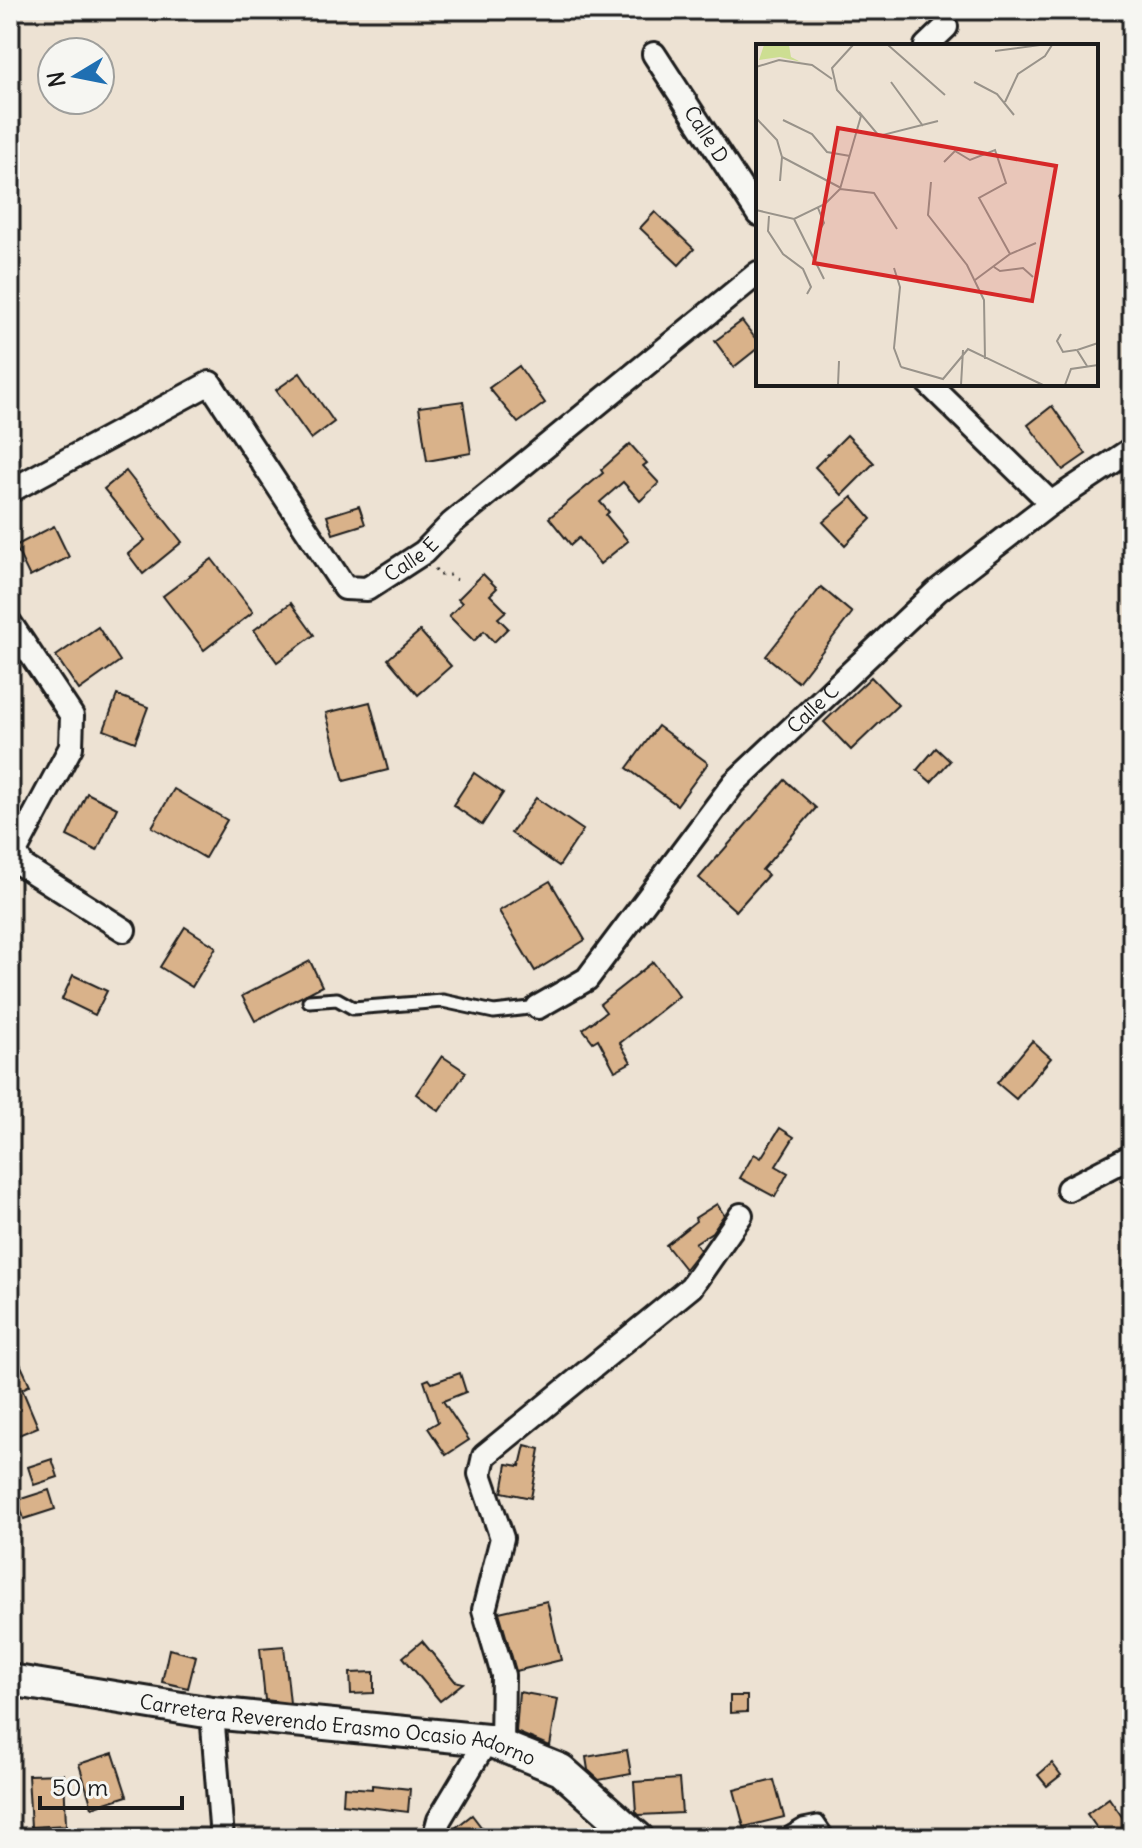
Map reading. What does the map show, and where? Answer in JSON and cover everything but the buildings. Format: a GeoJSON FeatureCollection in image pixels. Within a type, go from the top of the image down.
{"type":"FeatureCollection","features":[{"type":"Feature","properties":{"kind":"street"},"geometry":{"type":"LineString","coordinates":[[928,44],[946,27]]}},
{"type":"Feature","properties":{"kind":"street","name":"Calle D"},"geometry":{"type":"LineString","coordinates":[[654,54],[756,211]]}},
{"type":"Feature","properties":{"kind":"street","name":"Calle E"},"geometry":{"type":"LineString","coordinates":[[10,491],[210,383],[345,588],[367,589],[424,552],[452,523],[756,275]]}},
{"type":"Feature","properties":{"kind":"street"},"geometry":{"type":"LineString","coordinates":[[931,386],[1051,503]]}},
{"type":"Feature","properties":{"kind":"street","name":"Calle C"},"geometry":{"type":"LineString","coordinates":[[538,1007],[587,979],[734,783],[937,591],[1051,503],[1132,449]]}},
{"type":"Feature","properties":{"kind":"street"},"geometry":{"type":"LineString","coordinates":[[10,623],[72,716],[71,747],[15,852],[23,866],[124,930]]}},
{"type":"Feature","properties":{"kind":"street"},"geometry":{"type":"LineString","coordinates":[[1068,1189],[1132,1156]]}},
{"type":"Feature","properties":{"kind":"street"},"geometry":{"type":"LineString","coordinates":[[434,1838],[439,1820],[495,1742],[503,1675],[484,1610],[502,1538],[480,1474],[484,1456],[691,1287],[741,1215]]}},
{"type":"Feature","properties":{"kind":"street","name":"Carretera Reverendo Erasmo Ocasio Adorno"},"geometry":{"type":"LineString","coordinates":[[10,1680],[212,1713],[495,1742],[561,1770],[638,1838]]}},
{"type":"Feature","properties":{"kind":"street"},"geometry":{"type":"LineString","coordinates":[[212,1713],[222,1838]]}},
{"type":"Feature","properties":{"kind":"lane"},"geometry":{"type":"LineString","coordinates":[[309,1001],[337,999],[353,1008],[443,1001],[494,1012],[538,1007]]}},
{"type":"Feature","properties":{"kind":"lane"},"geometry":{"type":"LineString","coordinates":[[781,1838],[803,1825],[818,1822],[829,1838]]}},
{"type":"Feature","properties":{"kind":"path"},"geometry":{"type":"LineString","coordinates":[[424,552],[440,575],[449,575],[460,582]]}}]}
